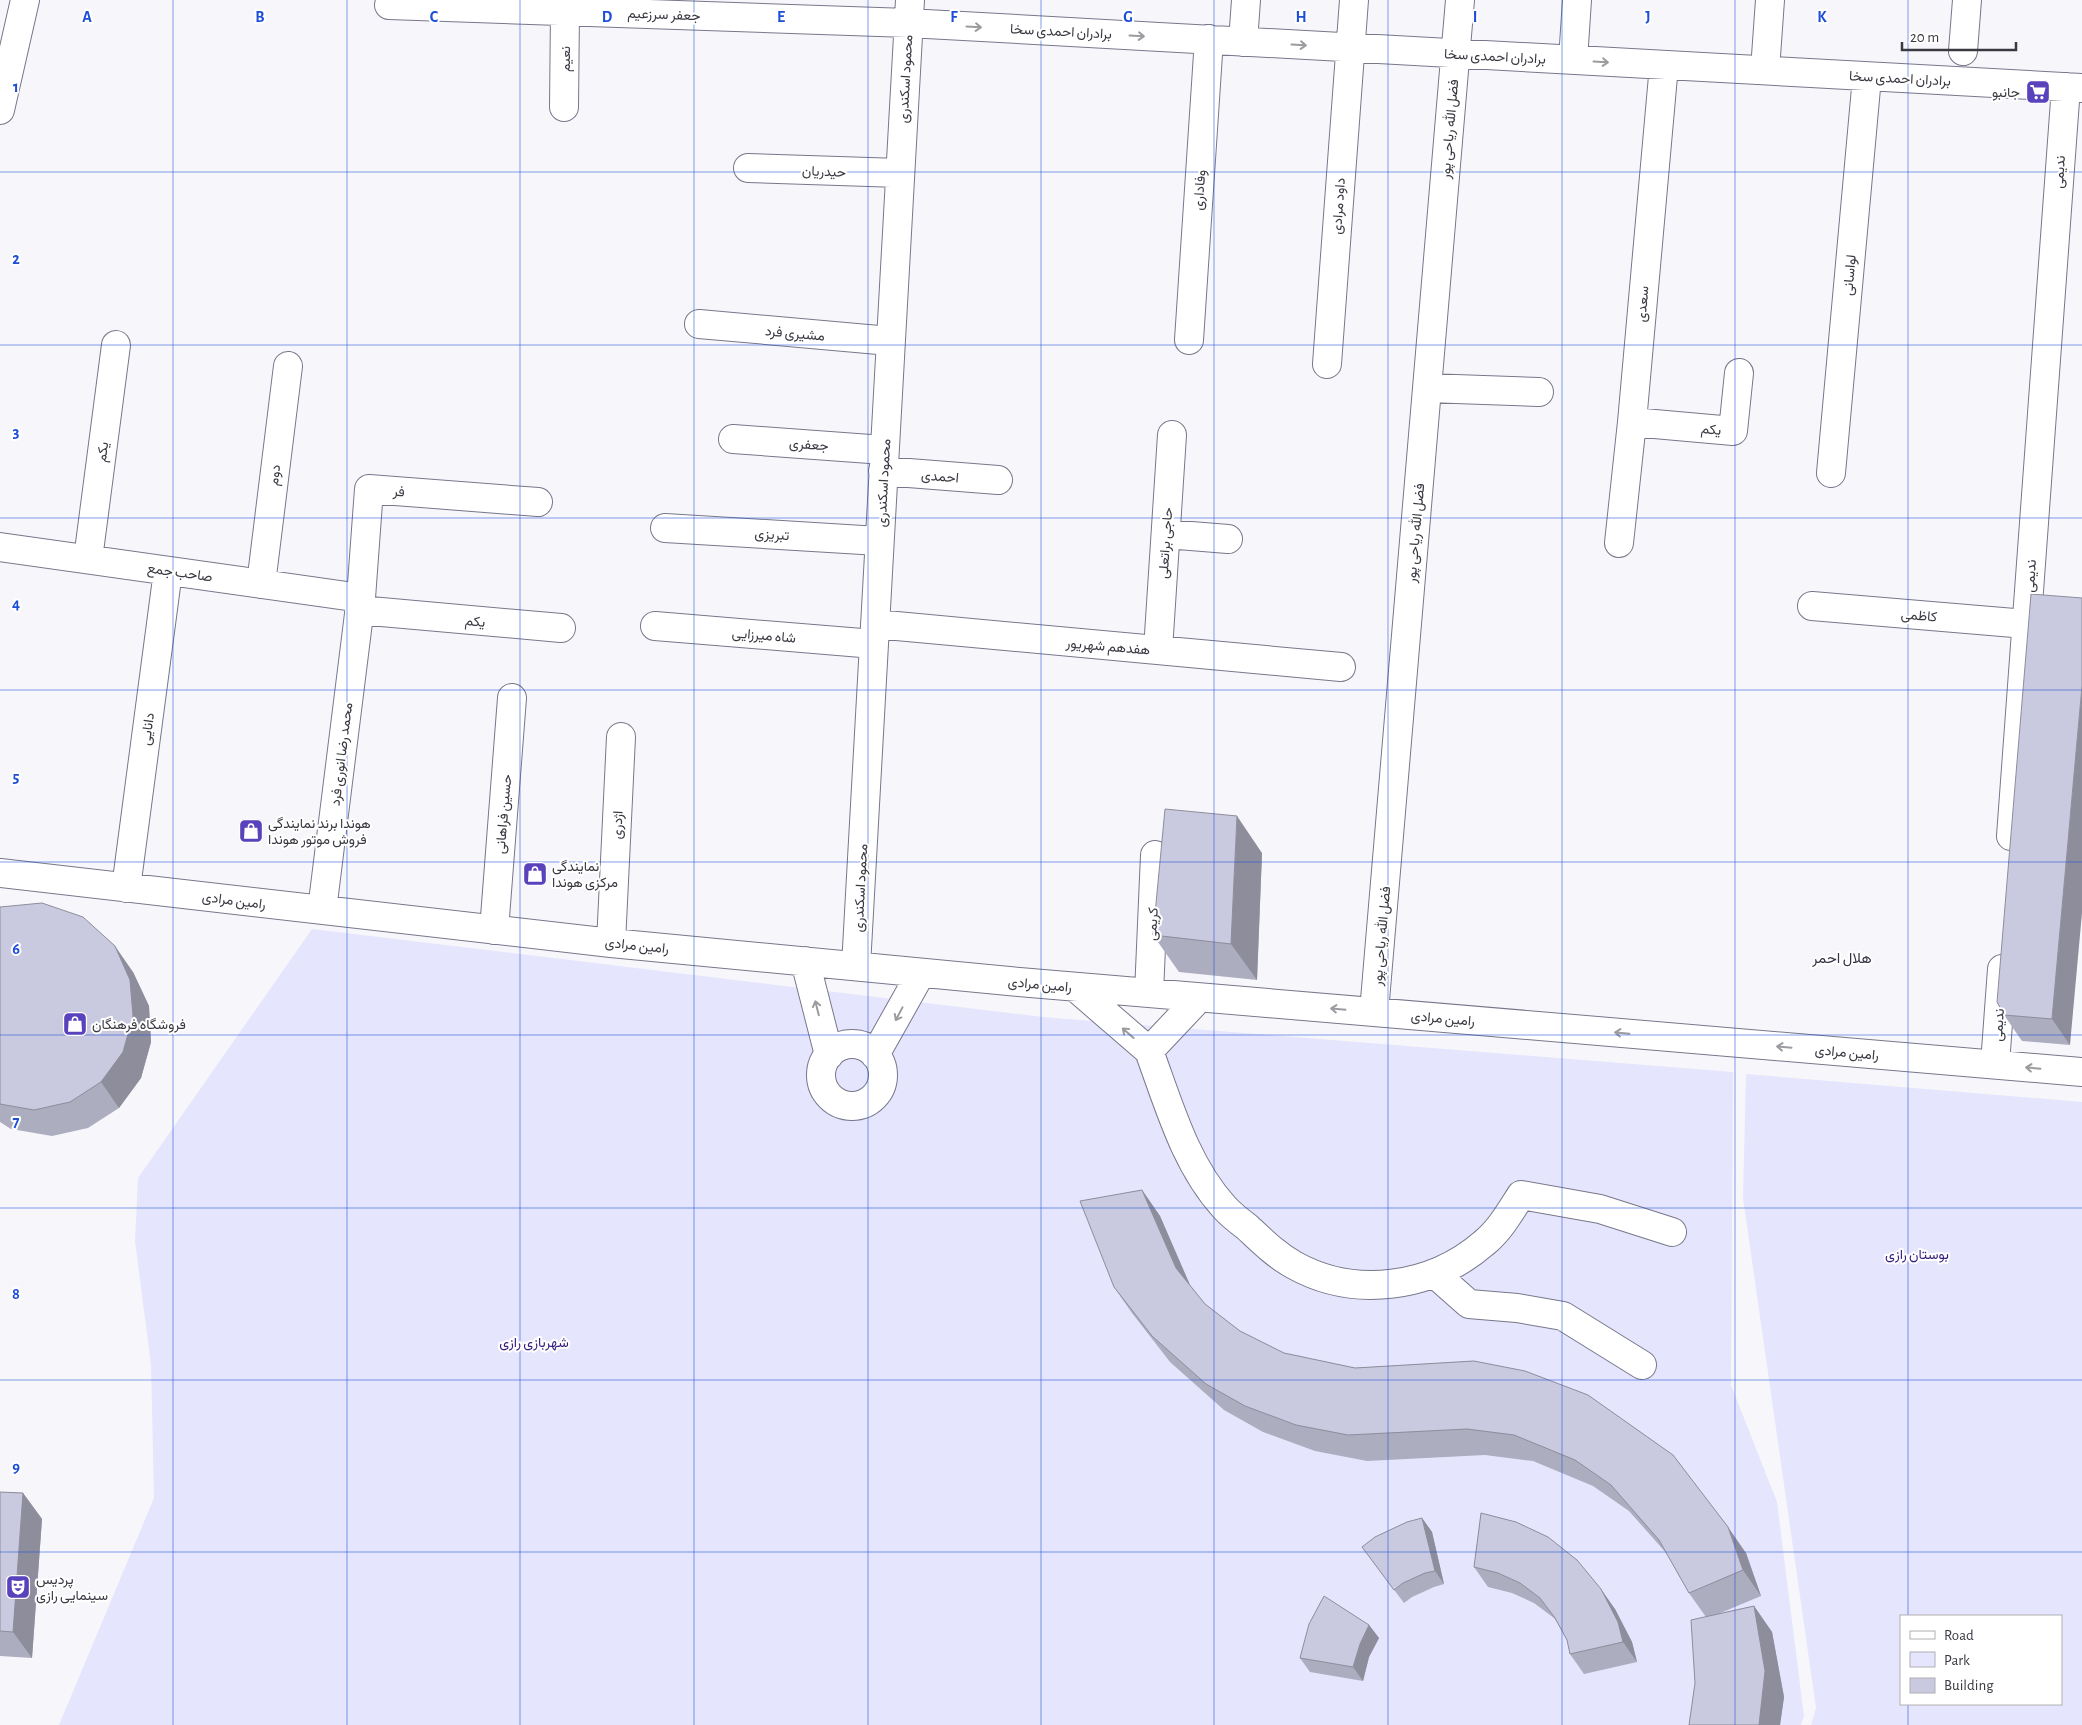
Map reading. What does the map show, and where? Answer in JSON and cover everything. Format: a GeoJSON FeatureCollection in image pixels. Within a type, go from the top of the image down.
{"type":"FeatureCollection","features":[{"type":"Feature","properties":{"kind":"street"},"geometry":{"type":"LineString","coordinates":[[0,110],[25,0]]}},
{"type":"Feature","properties":{"kind":"street"},"geometry":{"type":"LineString","coordinates":[[1243,42],[1246,0]]}},
{"type":"Feature","properties":{"kind":"street","name":"داود مرادی"},"geometry":{"type":"LineString","coordinates":[[1326,364],[1354,0]]}},
{"type":"Feature","properties":{"kind":"street","name":"فضل الله ریاحی پور"},"geometry":{"type":"LineString","coordinates":[[1374,1012],[1460,0]]}},
{"type":"Feature","properties":{"kind":"street"},"geometry":{"type":"LineString","coordinates":[[1573,60],[1577,0]]}},
{"type":"Feature","properties":{"kind":"street"},"geometry":{"type":"LineString","coordinates":[[1765,70],[1770,0]]}},
{"type":"Feature","properties":{"kind":"street"},"geometry":{"type":"LineString","coordinates":[[1963,51],[1967,0]]}},
{"type":"Feature","properties":{"kind":"street","name":"جعفر سرزعیم"},"geometry":{"type":"LineString","coordinates":[[390,5],[565,11],[613,6],[909,12]]}},
{"type":"Feature","properties":{"kind":"street","name":"نعیم"},"geometry":{"type":"LineString","coordinates":[[564,107],[565,11]]}},
{"type":"Feature","properties":{"kind":"street","name":"برادران احمدی سخا"},"geometry":{"type":"LineString","coordinates":[[909,12],[1209,40],[2074,88]]}},
{"type":"Feature","properties":{"kind":"street","name":"محمود اسکندری"},"geometry":{"type":"LineString","coordinates":[[856,966],[909,12]]}},
{"type":"Feature","properties":{"kind":"street","name":"وفاداری"},"geometry":{"type":"LineString","coordinates":[[1189,340],[1209,40]]}},
{"type":"Feature","properties":{"kind":"street","name":"سعدی"},"geometry":{"type":"LineString","coordinates":[[1618,543],[1632,422],[1664,65]]}},
{"type":"Feature","properties":{"kind":"street","name":"لواسانی"},"geometry":{"type":"LineString","coordinates":[[1831,473],[1867,76]]}},
{"type":"Feature","properties":{"kind":"street","name":"ندیمی"},"geometry":{"type":"LineString","coordinates":[[2010,859],[2026,624],[2074,88]]}},
{"type":"Feature","properties":{"kind":"street","name":"حیدریان"},"geometry":{"type":"LineString","coordinates":[[748,168],[900,173]]}},
{"type":"Feature","properties":{"kind":"street","name":"مشیری فرد"},"geometry":{"type":"LineString","coordinates":[[699,324],[890,341]]}},
{"type":"Feature","properties":{"kind":"street","name":"یکم"},"geometry":{"type":"LineString","coordinates":[[88,559],[116,345]]}},
{"type":"Feature","properties":{"kind":"street","name":"دوم"},"geometry":{"type":"LineString","coordinates":[[260,584],[288,366]]}},
{"type":"Feature","properties":{"kind":"street","name":"یکم"},"geometry":{"type":"LineString","coordinates":[[1632,422],[1733,431],[1739,373]]}},
{"type":"Feature","properties":{"kind":"street"},"geometry":{"type":"LineString","coordinates":[[1427,388],[1539,392]]}},
{"type":"Feature","properties":{"kind":"street","name":"حاجی براتعلی"},"geometry":{"type":"LineString","coordinates":[[1158,650],[1172,435]]}},
{"type":"Feature","properties":{"kind":"street","name":"جعفری"},"geometry":{"type":"LineString","coordinates":[[733,439],[884,460]]}},
{"type":"Feature","properties":{"kind":"street","name":"احمدی"},"geometry":{"type":"LineString","coordinates":[[884,460],[998,480]]}},
{"type":"Feature","properties":{"kind":"street","name":"فر"},"geometry":{"type":"LineString","coordinates":[[360,604],[369,489],[538,502]]}},
{"type":"Feature","properties":{"kind":"street","name":"تبریزی"},"geometry":{"type":"LineString","coordinates":[[665,528],[879,541]]}},
{"type":"Feature","properties":{"kind":"street"},"geometry":{"type":"LineString","coordinates":[[1166,534],[1228,540]]}},
{"type":"Feature","properties":{"kind":"street","name":"صاحب جمع"},"geometry":{"type":"LineString","coordinates":[[0,547],[260,584],[360,604]]}},
{"type":"Feature","properties":{"kind":"street","name":"دانایی"},"geometry":{"type":"LineString","coordinates":[[126,888],[168,571]]}},
{"type":"Feature","properties":{"kind":"street","name":"یکم"},"geometry":{"type":"LineString","coordinates":[[360,604],[561,628]]}},
{"type":"Feature","properties":{"kind":"street","name":"محمد رضا انوری فرد"},"geometry":{"type":"LineString","coordinates":[[322,910],[360,604]]}},
{"type":"Feature","properties":{"kind":"street","name":"کاظمی"},"geometry":{"type":"LineString","coordinates":[[1812,606],[2026,624]]}},
{"type":"Feature","properties":{"kind":"street","name":"شاه میرزایی"},"geometry":{"type":"LineString","coordinates":[[655,626],[874,634]]}},
{"type":"Feature","properties":{"kind":"street","name":"هفدهم شهریور"},"geometry":{"type":"LineString","coordinates":[[874,634],[1158,650],[1341,667]]}},
{"type":"Feature","properties":{"kind":"street","name":"حسین فراهانی"},"geometry":{"type":"LineString","coordinates":[[494,930],[512,698]]}},
{"type":"Feature","properties":{"kind":"street","name":"اژدری"},"geometry":{"type":"LineString","coordinates":[[611,943],[621,737]]}},
{"type":"Feature","properties":{"kind":"street","name":"کریمی"},"geometry":{"type":"LineString","coordinates":[[1149,993],[1155,855]]}},
{"type":"Feature","properties":{"kind":"street","name":"رامین مرادی"},"geometry":{"type":"LineString","coordinates":[[0,873],[611,943],[921,973],[2082,1072]]}},
{"type":"Feature","properties":{"kind":"street","name":"ندیمی"},"geometry":{"type":"LineString","coordinates":[[1995,1064],[2003,947]]}},
{"type":"Feature","properties":{"kind":"street"},"geometry":{"type":"LineString","coordinates":[[805,961],[829,1055]]}},
{"type":"Feature","properties":{"kind":"street"},"geometry":{"type":"LineString","coordinates":[[875,1055],[921,973]]}},
{"type":"Feature","properties":{"kind":"street"},"geometry":{"type":"LineString","coordinates":[[1075,987],[1149,1051],[1178,1133],[1206,1183],[1224,1208],[1269,1249],[1294,1265],[1320,1277],[1348,1284],[1377,1286],[1407,1282],[1435,1274],[1461,1260],[1485,1242],[1505,1220],[1521,1195],[1600,1209],[1672,1232]]}},
{"type":"Feature","properties":{"kind":"street"},"geometry":{"type":"LineString","coordinates":[[1149,1051],[1199,998]]}},
{"type":"Feature","properties":{"kind":"street"},"geometry":{"type":"LineString","coordinates":[[852,1044],[865,1046],[875,1055],[882,1066],[883,1078],[880,1089],[872,1099],[862,1104],[850,1106],[839,1103],[830,1097],[824,1088],[821,1077],[829,1055],[839,1047],[852,1044]]}},
{"type":"Feature","properties":{"kind":"street"},"geometry":{"type":"LineString","coordinates":[[1435,1274],[1469,1304],[1517,1308],[1563,1316],[1642,1365]]}},
{"type":"Feature","properties":{"kind":"green space","name":"شهربازی رازی"},"geometry":{"type":"Polygon","coordinates":[[[312,929],[1043,1017],[1733,1072],[1731,1385],[1777,1502],[1804,1716],[1801,1725],[59,1725],[154,1498],[151,1365],[135,1241],[138,1178],[312,929]]]}},
{"type":"Feature","properties":{"kind":"green space","name":"بوستان رازی"},"geometry":{"type":"Polygon","coordinates":[[[1746,1074],[2082,1102],[2082,1725],[1811,1725],[1816,1708],[1743,1198],[1746,1074]]]}},
{"type":"Feature","properties":{"kind":"building"},"geometry":{"type":"Polygon","coordinates":[[[2031,594],[2082,598],[2082,686],[2052,1019],[2004,1015],[1997,1002],[2031,594]]]}},
{"type":"Feature","properties":{"kind":"building"},"geometry":{"type":"Polygon","coordinates":[[[1165,809],[1237,816],[1231,944],[1153,935],[1165,809]]]}},
{"type":"Feature","properties":{"kind":"building","name":"فروشگاه فرهنگان"},"geometry":{"type":"Polygon","coordinates":[[[42,903],[83,917],[115,946],[130,980],[133,1016],[123,1052],[101,1082],[70,1102],[34,1110],[0,1104],[0,907],[42,903]]]}},
{"type":"Feature","properties":{"kind":"building"},"geometry":{"type":"Polygon","coordinates":[[[1142,1190],[1176,1268],[1205,1304],[1240,1331],[1284,1353],[1355,1368],[1474,1361],[1525,1371],[1588,1395],[1673,1455],[1728,1527],[1743,1570],[1689,1593],[1659,1540],[1611,1485],[1575,1460],[1514,1435],[1467,1429],[1348,1435],[1296,1425],[1245,1406],[1206,1384],[1152,1336],[1114,1287],[1080,1201],[1142,1190]]]}},
{"type":"Feature","properties":{"kind":"building"},"geometry":{"type":"Polygon","coordinates":[[[0,1492],[23,1493],[13,1632],[0,1631],[0,1492]]]}},
{"type":"Feature","properties":{"kind":"building"},"geometry":{"type":"Polygon","coordinates":[[[1481,1513],[1516,1522],[1548,1537],[1577,1560],[1601,1589],[1618,1622],[1623,1642],[1570,1654],[1567,1640],[1555,1618],[1540,1598],[1520,1583],[1498,1573],[1474,1567],[1481,1513]]]}},
{"type":"Feature","properties":{"kind":"building"},"geometry":{"type":"Polygon","coordinates":[[[1422,1518],[1435,1571],[1425,1573],[1403,1583],[1394,1590],[1362,1547],[1375,1537],[1407,1522],[1422,1518]]]}},
{"type":"Feature","properties":{"kind":"building"},"geometry":{"type":"Polygon","coordinates":[[[1324,1596],[1369,1625],[1360,1644],[1353,1667],[1300,1658],[1309,1624],[1324,1596]]]}},
{"type":"Feature","properties":{"kind":"building"},"geometry":{"type":"Polygon","coordinates":[[[1754,1606],[1765,1671],[1759,1725],[1689,1725],[1695,1683],[1691,1620],[1754,1606]]]}},
{"type":"Feature","properties":{"kind":"place","name":"جانبو"},"geometry":{"type":"Point","coordinates":[2038,92]}},
{"type":"Feature","properties":{"kind":"place","name":"هوندا برند نمایندگی فروش موتور هوندا"},"geometry":{"type":"Point","coordinates":[251,831]}},
{"type":"Feature","properties":{"kind":"place","name":"نمایندگی مرکزی هوندا"},"geometry":{"type":"Point","coordinates":[535,874]}},
{"type":"Feature","properties":{"kind":"place","name":"فروشگاه فرهنگان"},"geometry":{"type":"Point","coordinates":[75,1024]}},
{"type":"Feature","properties":{"kind":"place","name":"پردیس سینمایی رازی"},"geometry":{"type":"Point","coordinates":[18,1587]}},
{"type":"Feature","properties":{"kind":"district","name":"هلال احمر"},"geometry":{"type":"Point","coordinates":[1842,958]}}]}
